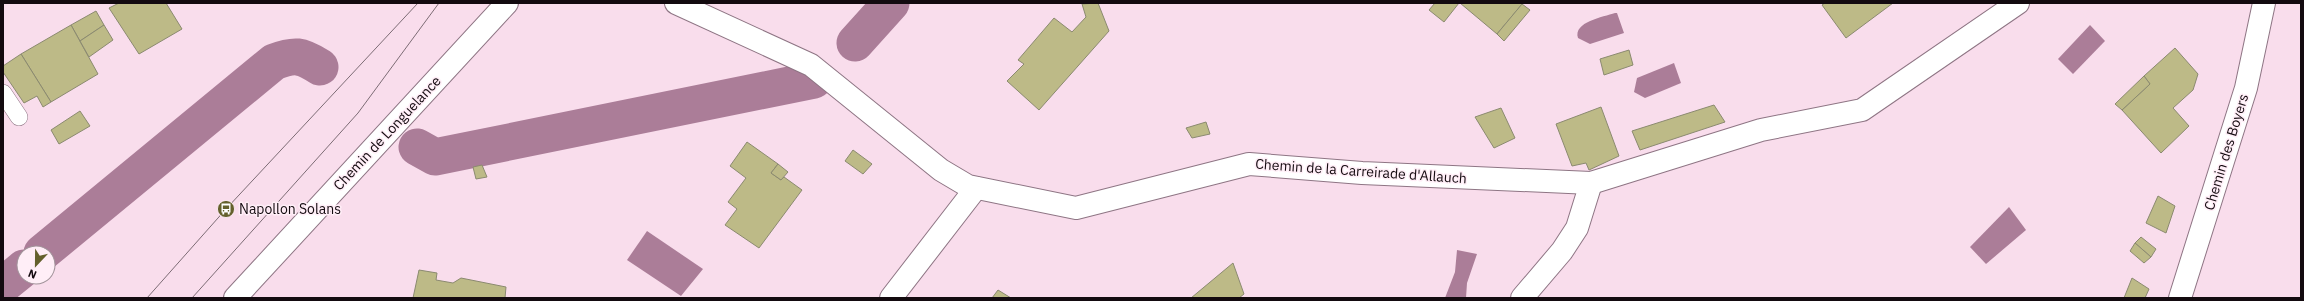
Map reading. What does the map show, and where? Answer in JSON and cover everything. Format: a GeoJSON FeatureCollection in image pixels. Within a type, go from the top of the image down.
{"type":"FeatureCollection","features":[{"type":"Feature","properties":{"kind":"street","name":"Chemin de Longuelance"},"geometry":{"type":"LineString","coordinates":[[235,298],[507,3]]}},
{"type":"Feature","properties":{"kind":"street","name":"Chemin de la Carreirade d'Allauch"},"geometry":{"type":"LineString","coordinates":[[676,3],[812,65],[941,170],[968,186],[1076,208],[1249,164],[1362,173],[1591,184],[1761,130],[1862,110],[2018,3]]}},
{"type":"Feature","properties":{"kind":"street","name":"Chemin des Boyers"},"geometry":{"type":"LineString","coordinates":[[2180,298],[2246,88],[2264,3]]}},
{"type":"Feature","properties":{"kind":"street"},"geometry":{"type":"LineString","coordinates":[[1522,298],[1562,251],[1577,228],[1591,184]]}},
{"type":"Feature","properties":{"kind":"street"},"geometry":{"type":"LineString","coordinates":[[891,298],[976,188]]}},
{"type":"Feature","properties":{"kind":"lane"},"geometry":{"type":"LineString","coordinates":[[3,93],[20,117]]}},
{"type":"Feature","properties":{"kind":"shaded area"},"geometry":{"type":"Polygon","coordinates":[[[1617,13],[1624,33],[1590,44],[1578,38],[1578,32],[1584,24],[1597,18],[1617,13]]]}},
{"type":"Feature","properties":{"kind":"shaded area"},"geometry":{"type":"Polygon","coordinates":[[[2090,25],[2105,41],[2073,74],[2058,59],[2090,25]]]}},
{"type":"Feature","properties":{"kind":"shaded area"},"geometry":{"type":"Polygon","coordinates":[[[1674,63],[1681,83],[1645,98],[1634,92],[1637,78],[1674,63]]]}},
{"type":"Feature","properties":{"kind":"shaded area"},"geometry":{"type":"Polygon","coordinates":[[[2009,207],[2026,230],[1986,264],[1970,247],[2009,207]]]}},
{"type":"Feature","properties":{"kind":"shaded area"},"geometry":{"type":"Polygon","coordinates":[[[647,231],[703,269],[681,296],[627,260],[647,231]]]}},
{"type":"Feature","properties":{"kind":"shaded area"},"geometry":{"type":"Polygon","coordinates":[[[1457,250],[1477,254],[1467,283],[1466,298],[1445,298],[1455,272],[1457,250]]]}},
{"type":"Feature","properties":{"kind":"building"},"geometry":{"type":"Polygon","coordinates":[[[119,3],[166,3],[182,29],[139,54],[109,8],[119,3]]]}},
{"type":"Feature","properties":{"kind":"building"},"geometry":{"type":"Polygon","coordinates":[[[1098,3],[1109,31],[1039,110],[1007,81],[1024,64],[1018,60],[1054,18],[1072,32],[1086,17],[1082,4],[1098,3]]]}},
{"type":"Feature","properties":{"kind":"building"},"geometry":{"type":"Polygon","coordinates":[[[1435,3],[1459,3],[1444,22],[1429,10],[1435,3]]]}},
{"type":"Feature","properties":{"kind":"building"},"geometry":{"type":"Polygon","coordinates":[[[1460,3],[1523,3],[1497,34],[1460,3]]]}},
{"type":"Feature","properties":{"kind":"building"},"geometry":{"type":"Polygon","coordinates":[[[1825,3],[1893,3],[1846,38],[1822,5],[1825,3]]]}},
{"type":"Feature","properties":{"kind":"building"},"geometry":{"type":"Polygon","coordinates":[[[1522,4],[1530,10],[1504,41],[1497,34],[1522,4]]]}},
{"type":"Feature","properties":{"kind":"building"},"geometry":{"type":"Polygon","coordinates":[[[96,11],[104,25],[80,41],[71,25],[96,11]]]}},
{"type":"Feature","properties":{"kind":"building"},"geometry":{"type":"Polygon","coordinates":[[[71,25],[98,74],[51,102],[21,54],[71,25]]]}},
{"type":"Feature","properties":{"kind":"building"},"geometry":{"type":"Polygon","coordinates":[[[104,25],[113,40],[89,57],[80,41],[104,25]]]}},
{"type":"Feature","properties":{"kind":"building"},"geometry":{"type":"Polygon","coordinates":[[[2175,48],[2198,74],[2193,90],[2173,108],[2189,126],[2161,153],[2122,110],[2150,84],[2144,76],[2175,48]]]}},
{"type":"Feature","properties":{"kind":"building"},"geometry":{"type":"Polygon","coordinates":[[[1629,50],[1633,65],[1604,75],[1600,59],[1629,50]]]}},
{"type":"Feature","properties":{"kind":"building"},"geometry":{"type":"Polygon","coordinates":[[[21,54],[51,102],[43,107],[37,96],[24,103],[3,72],[3,66],[21,54]]]}},
{"type":"Feature","properties":{"kind":"building"},"geometry":{"type":"Polygon","coordinates":[[[2144,76],[2150,84],[2122,110],[2115,104],[2144,76]]]}},
{"type":"Feature","properties":{"kind":"building"},"geometry":{"type":"Polygon","coordinates":[[[1714,105],[1725,122],[1640,150],[1632,131],[1714,105]]]}},
{"type":"Feature","properties":{"kind":"building"},"geometry":{"type":"Polygon","coordinates":[[[1601,107],[1619,156],[1589,170],[1586,163],[1572,166],[1556,124],[1601,107]]]}},
{"type":"Feature","properties":{"kind":"building"},"geometry":{"type":"Polygon","coordinates":[[[1501,108],[1515,138],[1494,148],[1475,117],[1501,108]]]}},
{"type":"Feature","properties":{"kind":"building"},"geometry":{"type":"Polygon","coordinates":[[[80,111],[90,126],[59,144],[51,130],[80,111]]]}},
{"type":"Feature","properties":{"kind":"building"},"geometry":{"type":"Polygon","coordinates":[[[1206,122],[1210,134],[1192,138],[1186,128],[1206,122]]]}},
{"type":"Feature","properties":{"kind":"building"},"geometry":{"type":"Polygon","coordinates":[[[747,142],[778,164],[771,173],[781,180],[784,177],[802,190],[759,248],[725,225],[737,209],[728,202],[746,178],[730,166],[747,142]]]}},
{"type":"Feature","properties":{"kind":"building"},"geometry":{"type":"Polygon","coordinates":[[[853,150],[872,164],[863,174],[845,161],[853,150]]]}},
{"type":"Feature","properties":{"kind":"building"},"geometry":{"type":"Polygon","coordinates":[[[778,164],[788,172],[781,180],[771,173],[778,164]]]}},
{"type":"Feature","properties":{"kind":"building"},"geometry":{"type":"Polygon","coordinates":[[[482,165],[487,177],[476,179],[473,167],[482,165]]]}},
{"type":"Feature","properties":{"kind":"building"},"geometry":{"type":"Polygon","coordinates":[[[2158,196],[2175,206],[2166,233],[2146,223],[2158,196]]]}},
{"type":"Feature","properties":{"kind":"building"},"geometry":{"type":"Polygon","coordinates":[[[2141,237],[2156,249],[2151,257],[2135,243],[2141,237]]]}},
{"type":"Feature","properties":{"kind":"building"},"geometry":{"type":"Polygon","coordinates":[[[2135,243],[2151,257],[2144,263],[2130,251],[2135,243]]]}},
{"type":"Feature","properties":{"kind":"building"},"geometry":{"type":"Polygon","coordinates":[[[1233,263],[1244,294],[1239,298],[1191,298],[1233,263]]]}},
{"type":"Feature","properties":{"kind":"building"},"geometry":{"type":"Polygon","coordinates":[[[419,270],[437,273],[436,280],[453,283],[461,278],[506,287],[505,298],[413,298],[419,270]]]}},
{"type":"Feature","properties":{"kind":"building"},"geometry":{"type":"Polygon","coordinates":[[[2132,278],[2149,289],[2145,298],[2124,298],[2132,278]]]}},
{"type":"Feature","properties":{"kind":"building"},"geometry":{"type":"Polygon","coordinates":[[[998,290],[1011,298],[992,298],[998,290]]]}},
{"type":"Feature","properties":{"kind":"waterway"},"geometry":{"type":"LineString","coordinates":[[855,43],[891,3]]}},
{"type":"Feature","properties":{"kind":"waterway"},"geometry":{"type":"LineString","coordinates":[[52,245],[274,62],[287,58],[298,57],[308,60],[320,67]]}},
{"type":"Feature","properties":{"kind":"waterway"},"geometry":{"type":"LineString","coordinates":[[417,147],[435,157],[814,80]]}},
{"type":"Feature","properties":{"kind":"waterway"},"geometry":{"type":"LineString","coordinates":[[3,285],[16,274]]}},
{"type":"Feature","properties":{"kind":"tram line"},"geometry":{"type":"LineString","coordinates":[[147,298],[226,209],[418,3]]}},
{"type":"Feature","properties":{"kind":"tram line"},"geometry":{"type":"LineString","coordinates":[[192,298],[358,113],[439,3]]}},
{"type":"Feature","properties":{"kind":"place","name":"Napollon Solans"},"geometry":{"type":"Point","coordinates":[226,209]}}]}
